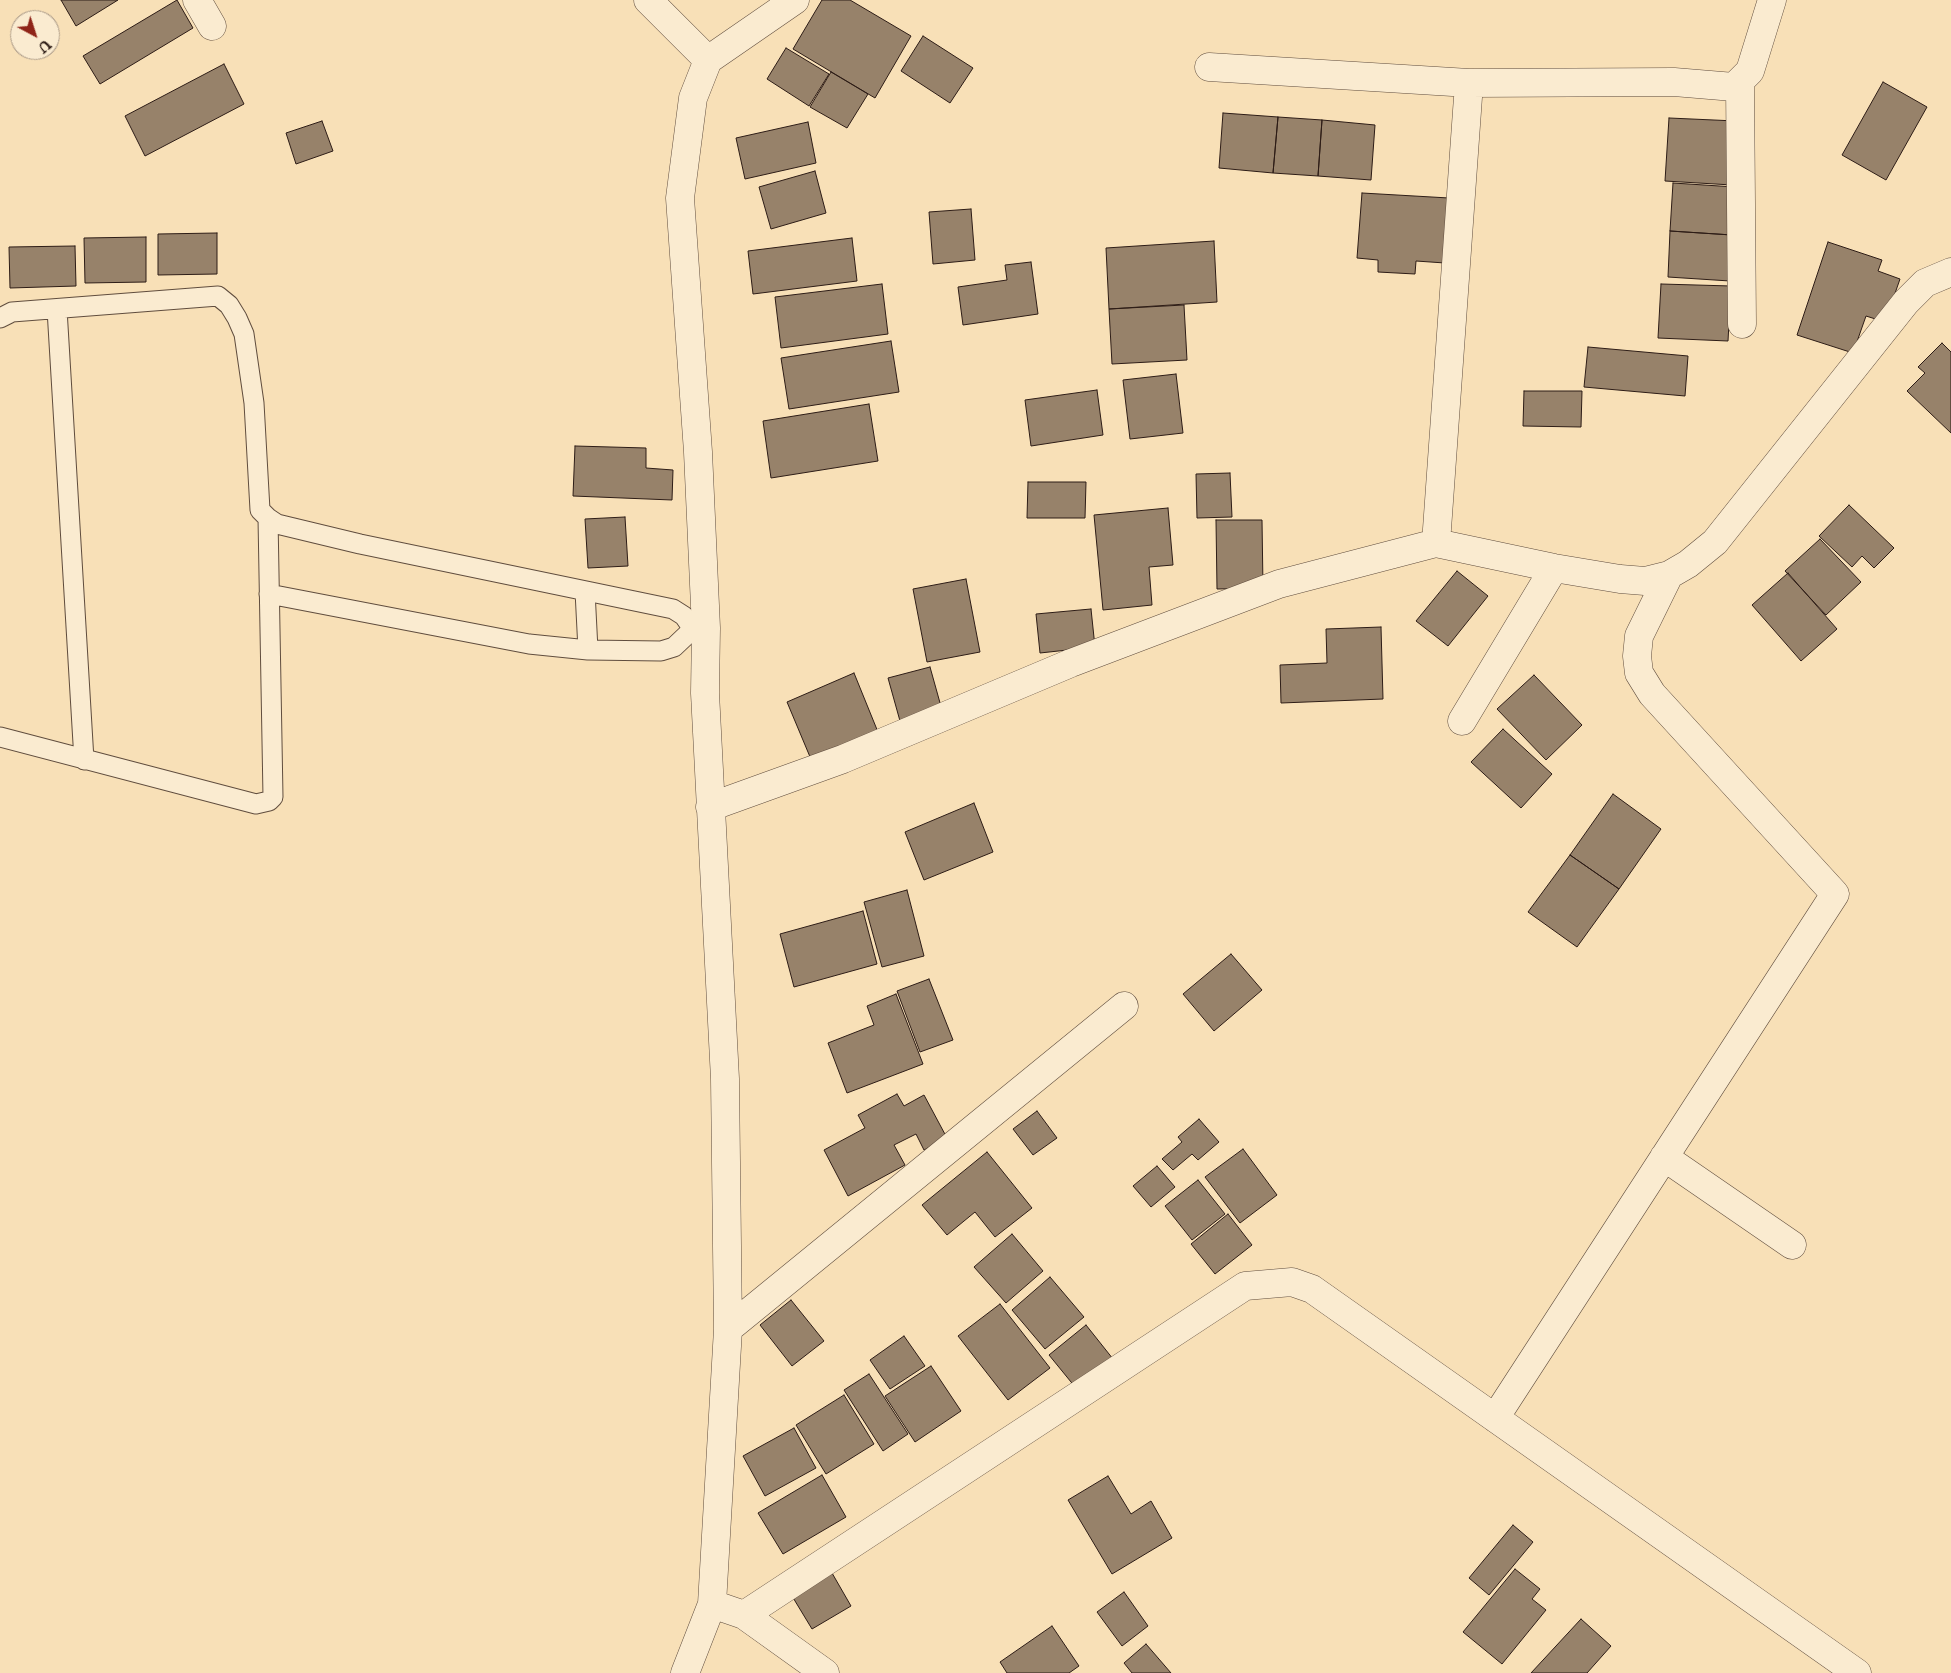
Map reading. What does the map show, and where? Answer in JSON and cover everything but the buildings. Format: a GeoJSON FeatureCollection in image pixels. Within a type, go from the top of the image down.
{"type":"FeatureCollection","features":[{"type":"Feature","properties":{"kind":"street"},"geometry":{"type":"LineString","coordinates":[[197,0],[212,26]]}},
{"type":"Feature","properties":{"kind":"street"},"geometry":{"type":"LineString","coordinates":[[648,0],[708,60]]}},
{"type":"Feature","properties":{"kind":"street"},"geometry":{"type":"LineString","coordinates":[[685,1673],[712,1604],[728,1329],[725,1079],[705,693],[699,628],[698,452],[680,198],[693,98],[708,60],[795,0]]}},
{"type":"Feature","properties":{"kind":"street"},"geometry":{"type":"LineString","coordinates":[[1209,67],[1469,83],[1674,82],[1734,87],[1750,72],[1772,0]]}},
{"type":"Feature","properties":{"kind":"street"},"geometry":{"type":"LineString","coordinates":[[1436,543],[1469,83]]}},
{"type":"Feature","properties":{"kind":"street"},"geometry":{"type":"LineString","coordinates":[[1740,83],[1742,324]]}},
{"type":"Feature","properties":{"kind":"street"},"geometry":{"type":"LineString","coordinates":[[710,807],[843,759],[1071,663],[1279,584],[1436,543],[1554,568],[1645,581],[1669,574],[1688,564],[1715,542],[1906,302],[1925,283],[1951,272]]}},
{"type":"Feature","properties":{"kind":"street"},"geometry":{"type":"LineString","coordinates":[[1462,721],[1554,568]]}},
{"type":"Feature","properties":{"kind":"street"},"geometry":{"type":"LineString","coordinates":[[1495,1418],[1835,894],[1652,694],[1639,673],[1637,656],[1639,636],[1669,574]]}},
{"type":"Feature","properties":{"kind":"street"},"geometry":{"type":"LineString","coordinates":[[728,1329],[1124,1006]]}},
{"type":"Feature","properties":{"kind":"street"},"geometry":{"type":"LineString","coordinates":[[1664,1158],[1792,1245]]}},
{"type":"Feature","properties":{"kind":"street"},"geometry":{"type":"LineString","coordinates":[[744,1615],[1246,1286],[1292,1282],[1312,1289],[1857,1673]]}},
{"type":"Feature","properties":{"kind":"street"},"geometry":{"type":"LineString","coordinates":[[712,1604],[744,1615],[826,1673]]}},
{"type":"Feature","properties":{"kind":"lane"},"geometry":{"type":"LineString","coordinates":[[0,318],[12,312],[218,296],[229,305],[244,334],[254,403],[260,510],[268,518],[277,524],[360,544],[673,609],[699,628],[674,647],[661,651],[588,650],[529,644],[269,594]]}},
{"type":"Feature","properties":{"kind":"lane"},"geometry":{"type":"LineString","coordinates":[[57,308],[84,760]]}},
{"type":"Feature","properties":{"kind":"lane"},"geometry":{"type":"LineString","coordinates":[[0,737],[256,804],[269,801],[273,797],[268,518]]}},
{"type":"Feature","properties":{"kind":"lane"},"geometry":{"type":"LineString","coordinates":[[585,591],[588,650]]}}]}
